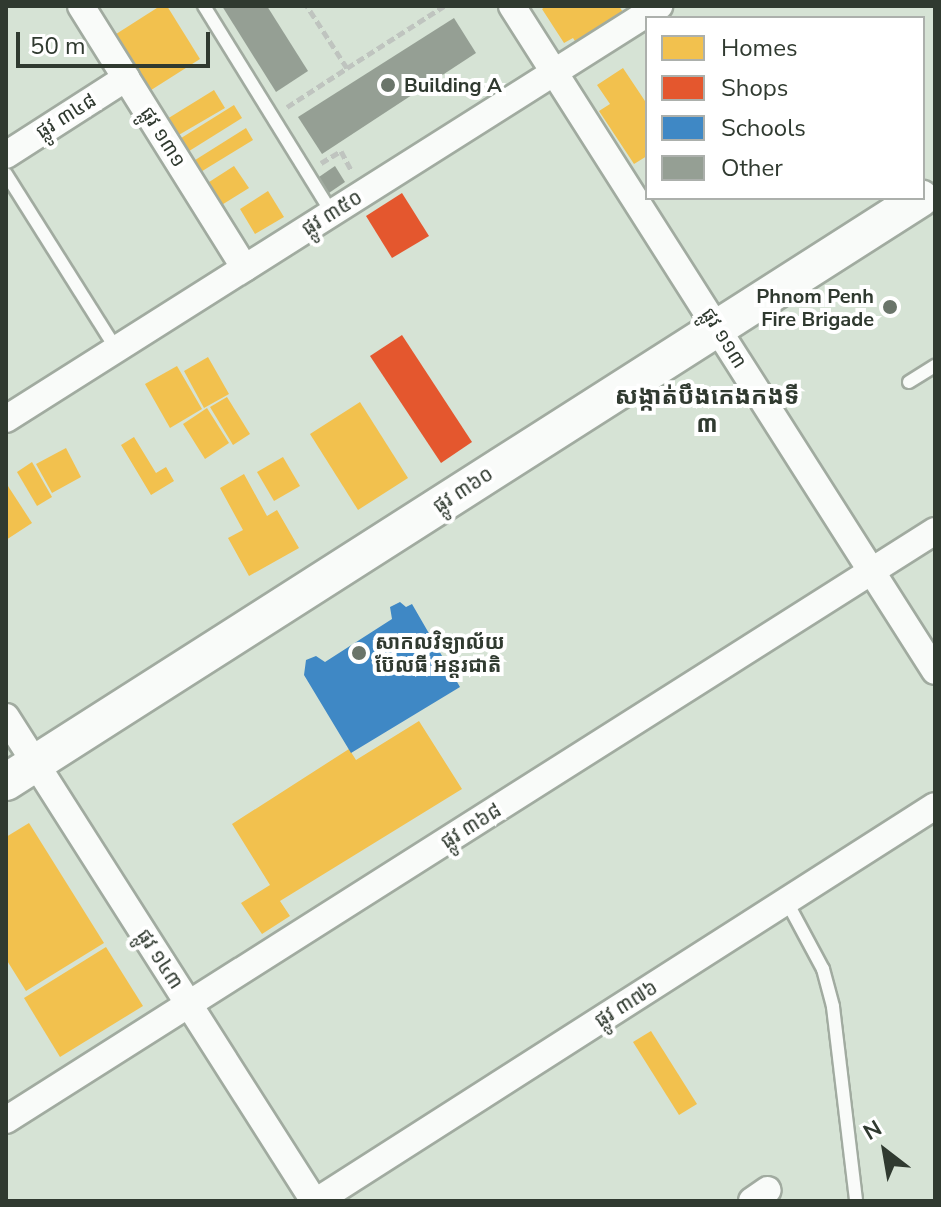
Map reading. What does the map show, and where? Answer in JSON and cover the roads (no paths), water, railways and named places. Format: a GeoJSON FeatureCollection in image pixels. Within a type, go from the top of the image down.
{"type":"FeatureCollection","features":[{"type":"Feature","properties":{"kind":"street","name":"ផ្លូវ ១៣១"},"geometry":{"type":"LineString","coordinates":[[81,6],[245,268]]}},
{"type":"Feature","properties":{"kind":"street","name":"ផ្លូវ ១១៣"},"geometry":{"type":"LineString","coordinates":[[512,6],[935,671]]}},
{"type":"Feature","properties":{"kind":"street","name":"ផ្លូវ ៣៥០"},"geometry":{"type":"LineString","coordinates":[[6,419],[659,6]]}},
{"type":"Feature","properties":{"kind":"street","name":"ផ្លូវ ៣៤៨"},"geometry":{"type":"LineString","coordinates":[[6,155],[126,78]]}},
{"type":"Feature","properties":{"kind":"street","name":"ផ្លូវ ៣៦០"},"geometry":{"type":"LineString","coordinates":[[21,772],[917,200]]}},
{"type":"Feature","properties":{"kind":"street","name":"ផ្លូវ ៣៦៨"},"geometry":{"type":"LineString","coordinates":[[6,1120],[935,531]]}},
{"type":"Feature","properties":{"kind":"street","name":"ផ្លូវ ១៤៣"},"geometry":{"type":"LineString","coordinates":[[6,717],[21,772],[189,1004],[316,1201]]}},
{"type":"Feature","properties":{"kind":"street","name":"ផ្លូវ ៣៧៦"},"geometry":{"type":"LineString","coordinates":[[316,1201],[935,806]]}},
{"type":"Feature","properties":{"kind":"lane"},"geometry":{"type":"LineString","coordinates":[[204,6],[332,213]]}},
{"type":"Feature","properties":{"kind":"lane"},"geometry":{"type":"LineString","coordinates":[[6,174],[116,349]]}},
{"type":"Feature","properties":{"kind":"lane"},"geometry":{"type":"LineString","coordinates":[[909,382],[935,366]]}},
{"type":"Feature","properties":{"kind":"lane"},"geometry":{"type":"LineString","coordinates":[[787,902],[823,969],[833,1007],[856,1201]]}},
{"type":"Feature","properties":{"kind":"place","name":"Building A"},"geometry":{"type":"Point","coordinates":[388,85]}},
{"type":"Feature","properties":{"kind":"place","name":"Phnom Penh Fire Brigade"},"geometry":{"type":"Point","coordinates":[890,307]}},
{"type":"Feature","properties":{"kind":"place","name":"សាកលវិទ្យាល័យ ប៊ែលធី អន្តរជាតិ"},"geometry":{"type":"Point","coordinates":[359,653]}},
{"type":"Feature","properties":{"kind":"district","name":"សង្កាត់បឹងកេងកងទី ៣"},"geometry":{"type":"Point","coordinates":[707,411]}}]}
